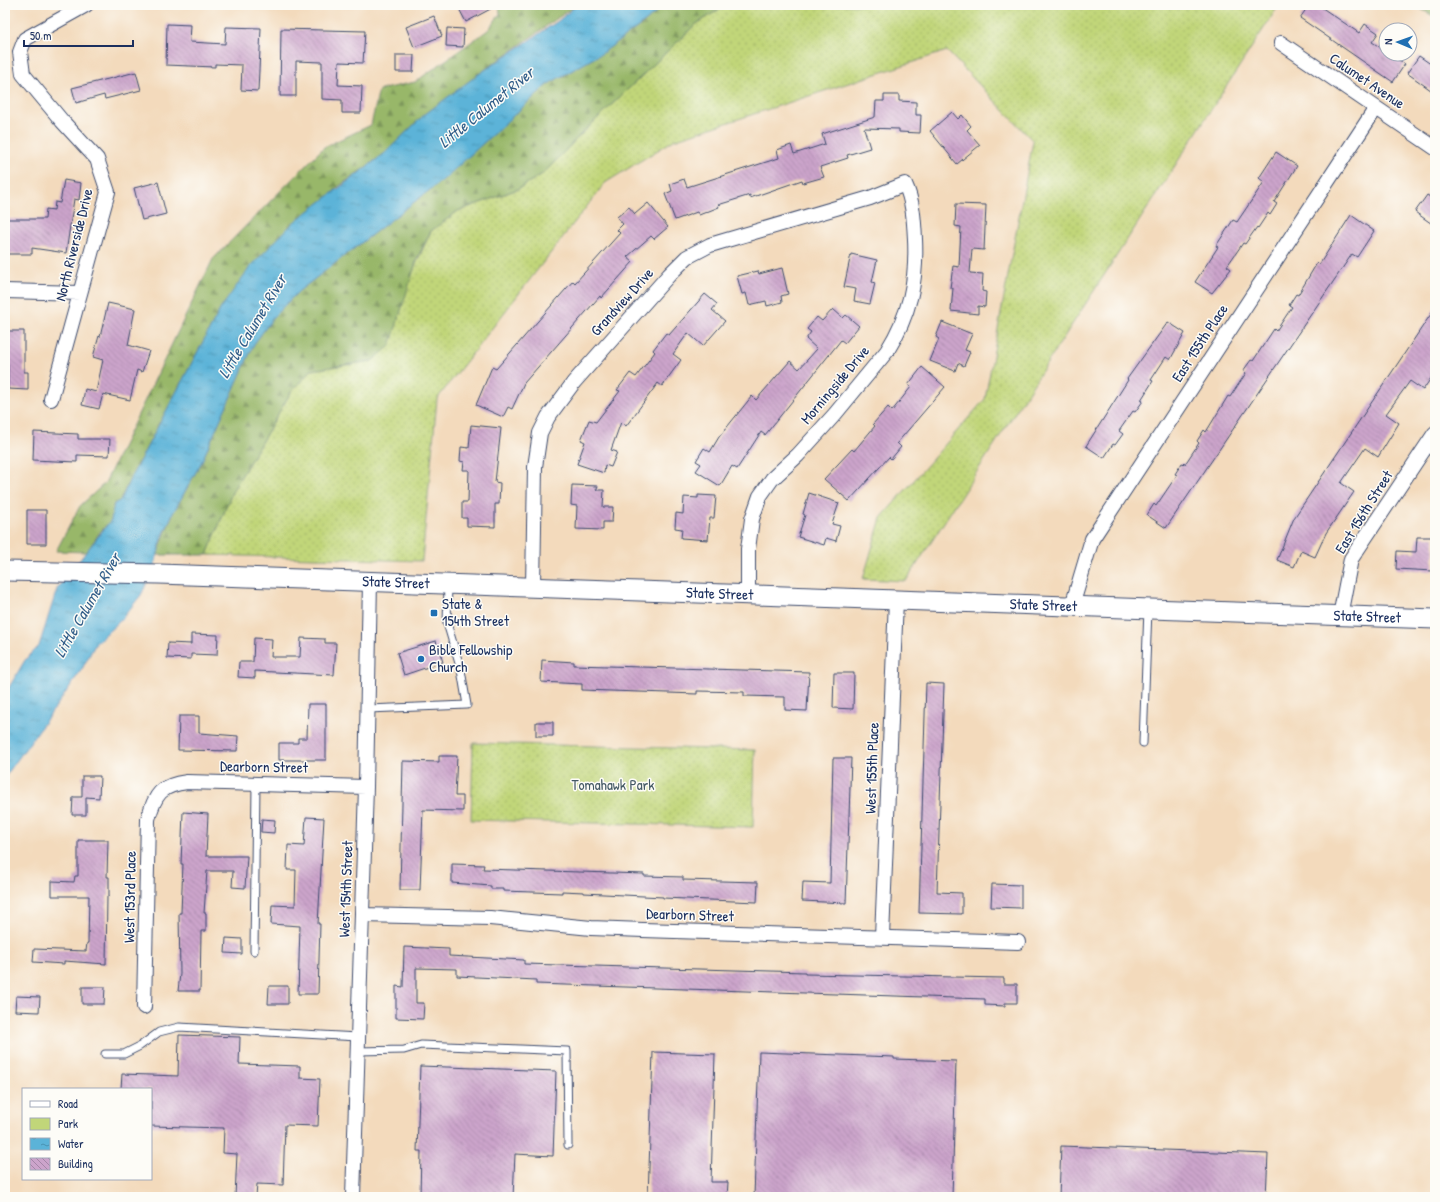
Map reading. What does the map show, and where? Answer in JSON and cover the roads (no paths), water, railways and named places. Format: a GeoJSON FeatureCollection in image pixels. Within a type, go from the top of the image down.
{"type":"FeatureCollection","features":[{"type":"Feature","properties":{"kind":"main road","name":"State Street"},"geometry":{"type":"LineString","coordinates":[[5,570],[748,594],[1435,619]]}},
{"type":"Feature","properties":{"kind":"street","name":"North Riverside Drive"},"geometry":{"type":"LineString","coordinates":[[51,399],[108,192],[97,159],[62,121],[23,74],[20,52],[25,39],[86,5]]}},
{"type":"Feature","properties":{"kind":"street","name":"Calumet Avenue"},"geometry":{"type":"LineString","coordinates":[[1281,43],[1435,148]]}},
{"type":"Feature","properties":{"kind":"street","name":"East 155th Place"},"geometry":{"type":"LineString","coordinates":[[1072,606],[1092,539],[1376,108]]}},
{"type":"Feature","properties":{"kind":"street","name":"Grandview Drive"},"geometry":{"type":"LineString","coordinates":[[533,587],[535,467],[540,433],[548,417],[574,382],[669,275],[687,257],[710,245],[870,198],[905,184]]}},
{"type":"Feature","properties":{"kind":"street","name":"Morningside Drive"},"geometry":{"type":"LineString","coordinates":[[748,594],[750,534],[752,519],[760,496],[772,480],[835,414],[887,351],[894,339],[910,301],[914,286],[916,252],[910,195],[905,184]]}},
{"type":"Feature","properties":{"kind":"street"},"geometry":{"type":"LineString","coordinates":[[5,291],[80,293]]}},
{"type":"Feature","properties":{"kind":"street","name":"East 156th Street"},"geometry":{"type":"LineString","coordinates":[[1340,616],[1351,559],[1435,434]]}},
{"type":"Feature","properties":{"kind":"street","name":"West 154th Street"},"geometry":{"type":"LineString","coordinates":[[352,1197],[366,787],[370,582]]}},
{"type":"Feature","properties":{"kind":"street","name":"West 155th Place"},"geometry":{"type":"LineString","coordinates":[[882,937],[896,600]]}},
{"type":"Feature","properties":{"kind":"street","name":"Dearborn Street"},"geometry":{"type":"LineString","coordinates":[[162,790],[173,784],[187,782],[366,787]]}},
{"type":"Feature","properties":{"kind":"street","name":"West 153rd Place"},"geometry":{"type":"LineString","coordinates":[[144,1007],[148,819],[152,803],[162,790]]}},
{"type":"Feature","properties":{"kind":"street","name":"Dearborn Street"},"geometry":{"type":"LineString","coordinates":[[362,915],[490,918],[590,928],[636,930],[1018,942]]}},
{"type":"Feature","properties":{"kind":"lane"},"geometry":{"type":"LineString","coordinates":[[368,708],[467,704],[461,670],[447,623],[448,584]]}},
{"type":"Feature","properties":{"kind":"lane"},"geometry":{"type":"LineString","coordinates":[[1143,743],[1148,609]]}},
{"type":"Feature","properties":{"kind":"lane"},"geometry":{"type":"LineString","coordinates":[[254,951],[256,784]]}},
{"type":"Feature","properties":{"kind":"lane"},"geometry":{"type":"LineString","coordinates":[[105,1054],[124,1054],[140,1046],[159,1032],[179,1027],[358,1037]]}},
{"type":"Feature","properties":{"kind":"lane"},"geometry":{"type":"LineString","coordinates":[[358,1051],[404,1050],[421,1045],[567,1051],[568,1145]]}},
{"type":"Feature","properties":{"kind":"water","name":"Little Calumet River"},"geometry":{"type":"Polygon","coordinates":[[[577,5],[664,5],[646,21],[601,54],[548,84],[444,179],[299,291],[275,315],[254,344],[201,463],[173,513],[162,538],[154,568],[141,595],[121,620],[96,643],[82,669],[5,777],[5,694],[25,660],[39,646],[57,589],[111,520],[114,504],[121,500],[130,479],[221,308],[250,267],[294,222],[384,154],[424,115],[476,76],[558,21],[577,5]]]}},
{"type":"Feature","properties":{"kind":"place","name":"State & 154th Street"},"geometry":{"type":"Point","coordinates":[434,613]}},
{"type":"Feature","properties":{"kind":"place","name":"Bible Fellowship Church"},"geometry":{"type":"Point","coordinates":[421,659]}},
{"type":"Feature","properties":{"kind":"park label","name":"Tomahawk Park"},"geometry":{"type":"Point","coordinates":[613,785]}}]}
